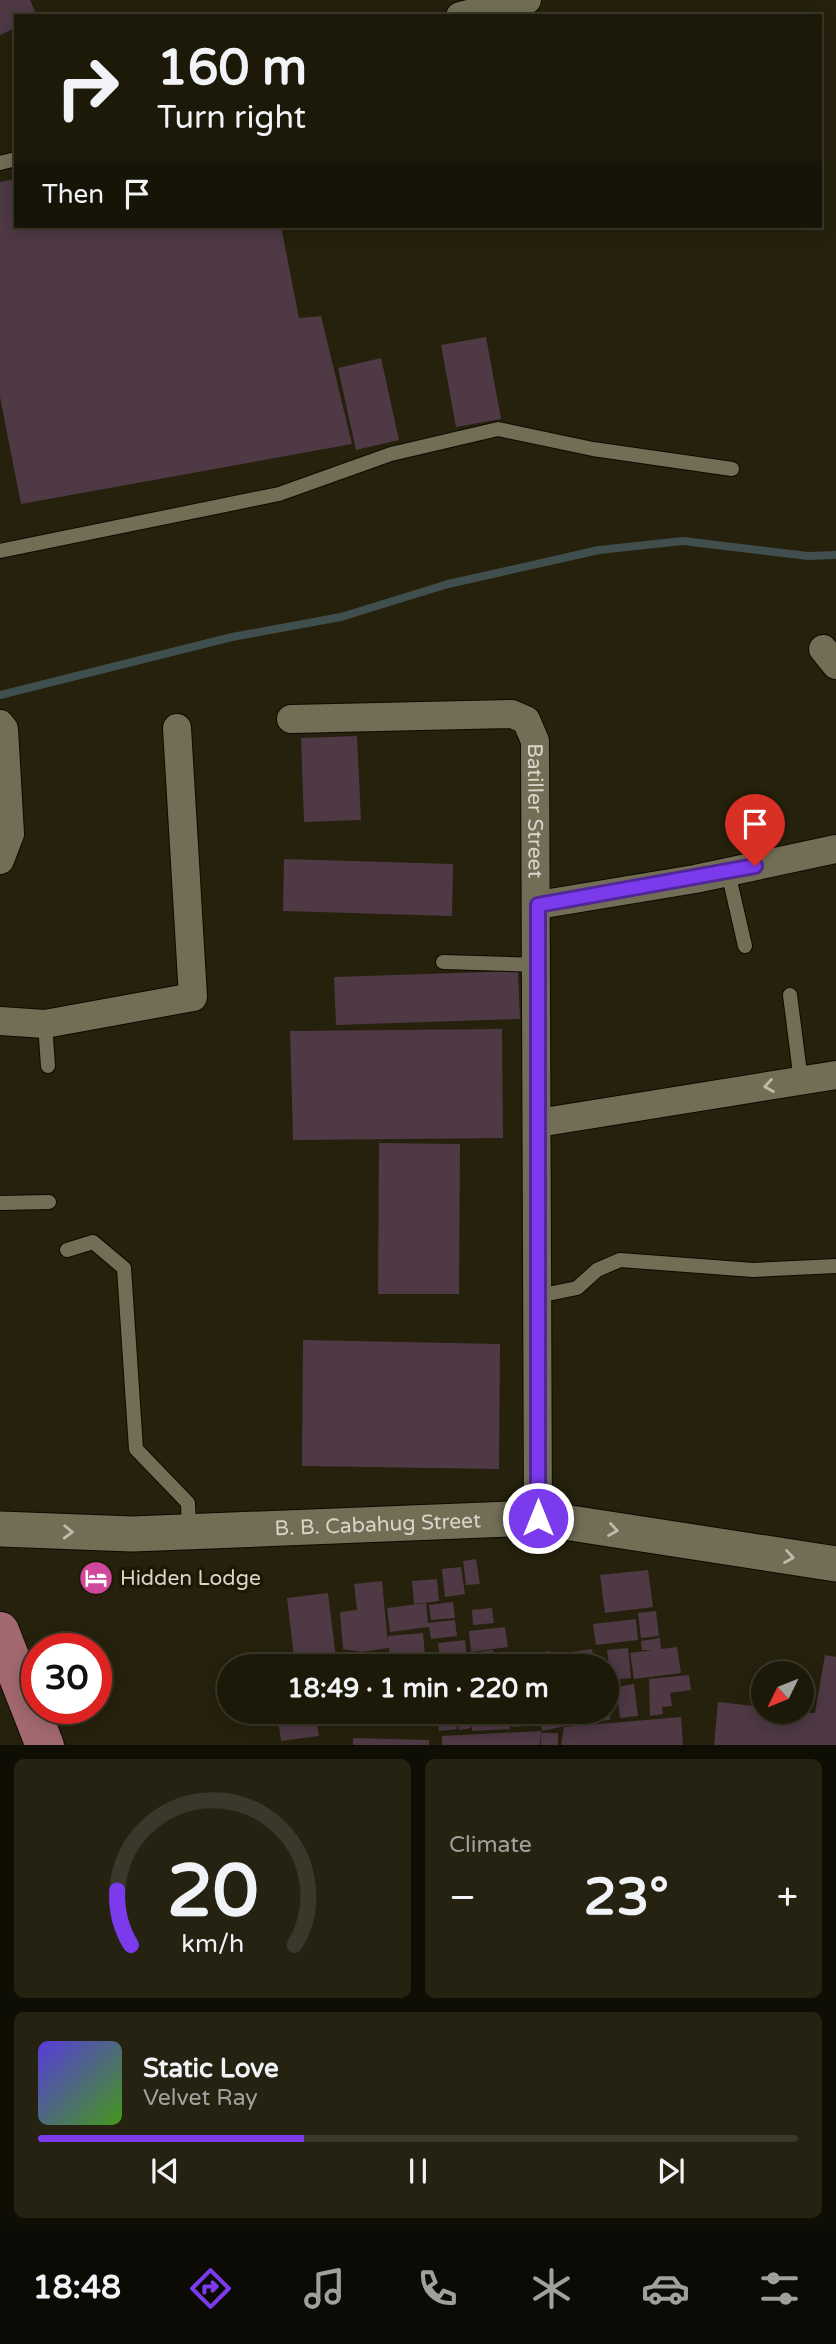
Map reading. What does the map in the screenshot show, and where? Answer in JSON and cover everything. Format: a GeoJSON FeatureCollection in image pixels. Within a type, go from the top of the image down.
{"type":"FeatureCollection","features":[{"type":"Feature","properties":{"kind":"main road"},"geometry":{"type":"LineString","coordinates":[[0,1631],[45,1745]]}},
{"type":"Feature","properties":{"kind":"street"},"geometry":{"type":"LineString","coordinates":[[468,14],[527,0]]}},
{"type":"Feature","properties":{"kind":"street","name":"Batiller Street"},"geometry":{"type":"LineString","coordinates":[[290,719],[512,713],[526,720],[535,741],[538,905],[538,1518]]}},
{"type":"Feature","properties":{"kind":"street"},"geometry":{"type":"LineString","coordinates":[[0,724],[4,729],[10,834],[0,860]]}},
{"type":"Feature","properties":{"kind":"street"},"geometry":{"type":"LineString","coordinates":[[0,1021],[45,1024],[193,997],[177,728]]}},
{"type":"Feature","properties":{"kind":"street"},"geometry":{"type":"LineString","coordinates":[[538,905],[728,872],[836,849]]}},
{"type":"Feature","properties":{"kind":"street"},"geometry":{"type":"LineString","coordinates":[[538,1123],[836,1075]]}},
{"type":"Feature","properties":{"kind":"street","name":"B. B. Cabahug Street"},"geometry":{"type":"LineString","coordinates":[[0,1529],[132,1534],[190,1533],[538,1518],[836,1564]]}},
{"type":"Feature","properties":{"kind":"lane"},"geometry":{"type":"LineString","coordinates":[[0,551],[279,494],[391,454],[498,429],[593,449],[732,469]]}},
{"type":"Feature","properties":{"kind":"lane"},"geometry":{"type":"LineString","coordinates":[[728,872],[745,946]]}},
{"type":"Feature","properties":{"kind":"lane"},"geometry":{"type":"LineString","coordinates":[[443,962],[538,965]]}},
{"type":"Feature","properties":{"kind":"lane"},"geometry":{"type":"LineString","coordinates":[[790,995],[801,1081]]}},
{"type":"Feature","properties":{"kind":"lane"},"geometry":{"type":"LineString","coordinates":[[45,1024],[48,1066]]}},
{"type":"Feature","properties":{"kind":"lane"},"geometry":{"type":"LineString","coordinates":[[0,1202],[49,1202]]}},
{"type":"Feature","properties":{"kind":"lane"},"geometry":{"type":"LineString","coordinates":[[67,1250],[93,1242],[124,1268],[136,1449],[188,1503],[190,1533]]}},
{"type":"Feature","properties":{"kind":"lane"},"geometry":{"type":"LineString","coordinates":[[538,1296],[577,1288],[597,1270],[620,1260],[753,1270],[836,1266]]}},
{"type":"Feature","properties":{"kind":"building"},"geometry":{"type":"Polygon","coordinates":[[[0,0],[30,0],[36,14],[14,14],[14,29],[0,35],[0,0]]]}},
{"type":"Feature","properties":{"kind":"building"},"geometry":{"type":"Polygon","coordinates":[[[14,179],[14,228],[281,228],[299,318],[321,316],[352,444],[21,504],[0,397],[0,182],[14,179]]]}},
{"type":"Feature","properties":{"kind":"building"},"geometry":{"type":"Polygon","coordinates":[[[486,337],[501,419],[456,427],[441,345],[486,337]]]}},
{"type":"Feature","properties":{"kind":"building"},"geometry":{"type":"Polygon","coordinates":[[[381,358],[399,440],[356,450],[338,368],[381,358]]]}},
{"type":"Feature","properties":{"kind":"building"},"geometry":{"type":"Polygon","coordinates":[[[357,736],[361,820],[304,822],[301,738],[357,736]]]}},
{"type":"Feature","properties":{"kind":"building"},"geometry":{"type":"Polygon","coordinates":[[[284,859],[453,864],[452,916],[283,911],[284,859]]]}},
{"type":"Feature","properties":{"kind":"building"},"geometry":{"type":"Polygon","coordinates":[[[518,971],[520,1019],[336,1025],[334,977],[518,971]]]}},
{"type":"Feature","properties":{"kind":"building"},"geometry":{"type":"Polygon","coordinates":[[[502,1029],[503,1138],[293,1140],[290,1031],[502,1029]]]}},
{"type":"Feature","properties":{"kind":"building"},"geometry":{"type":"Polygon","coordinates":[[[379,1143],[460,1144],[459,1294],[378,1294],[379,1143]]]}},
{"type":"Feature","properties":{"kind":"building"},"geometry":{"type":"Polygon","coordinates":[[[303,1340],[500,1344],[499,1469],[302,1466],[303,1340]]]}},
{"type":"Feature","properties":{"kind":"building"},"geometry":{"type":"Polygon","coordinates":[[[476,1559],[480,1584],[466,1585],[463,1561],[476,1559]]]}},
{"type":"Feature","properties":{"kind":"building"},"geometry":{"type":"Polygon","coordinates":[[[461,1567],[465,1594],[445,1597],[442,1569],[461,1567]]]}},
{"type":"Feature","properties":{"kind":"building"},"geometry":{"type":"Polygon","coordinates":[[[648,1570],[653,1607],[605,1613],[600,1575],[648,1570]]]}},
{"type":"Feature","properties":{"kind":"building"},"geometry":{"type":"Polygon","coordinates":[[[437,1579],[439,1601],[414,1604],[412,1581],[437,1579]]]}},
{"type":"Feature","properties":{"kind":"building"},"geometry":{"type":"Polygon","coordinates":[[[382,1581],[388,1644],[388,1636],[423,1633],[425,1654],[389,1654],[389,1648],[361,1652],[343,1649],[340,1612],[357,1610],[354,1584],[382,1581]]]}},
{"type":"Feature","properties":{"kind":"building"},"geometry":{"type":"Polygon","coordinates":[[[328,1593],[336,1654],[294,1654],[287,1598],[328,1593]]]}},
{"type":"Feature","properties":{"kind":"building"},"geometry":{"type":"Polygon","coordinates":[[[453,1602],[455,1618],[431,1620],[429,1605],[453,1602]]]}},
{"type":"Feature","properties":{"kind":"building"},"geometry":{"type":"Polygon","coordinates":[[[426,1603],[428,1623],[455,1620],[457,1636],[431,1639],[429,1627],[390,1632],[387,1608],[426,1603]]]}},
{"type":"Feature","properties":{"kind":"building"},"geometry":{"type":"Polygon","coordinates":[[[492,1608],[494,1623],[473,1625],[472,1610],[492,1608]]]}},
{"type":"Feature","properties":{"kind":"building"},"geometry":{"type":"Polygon","coordinates":[[[656,1611],[659,1636],[641,1638],[638,1613],[656,1611]]]}},
{"type":"Feature","properties":{"kind":"building"},"geometry":{"type":"Polygon","coordinates":[[[636,1619],[638,1640],[596,1645],[593,1624],[636,1619]]]}},
{"type":"Feature","properties":{"kind":"building"},"geometry":{"type":"Polygon","coordinates":[[[505,1627],[508,1647],[471,1652],[469,1631],[505,1627]]]}},
{"type":"Feature","properties":{"kind":"building"},"geometry":{"type":"Polygon","coordinates":[[[660,1638],[661,1649],[677,1647],[681,1673],[634,1679],[630,1653],[653,1650],[642,1650],[641,1641],[660,1638]]]}},
{"type":"Feature","properties":{"kind":"building"},"geometry":{"type":"Polygon","coordinates":[[[465,1640],[467,1654],[439,1654],[438,1643],[465,1640]]]}},
{"type":"Feature","properties":{"kind":"building"},"geometry":{"type":"Polygon","coordinates":[[[628,1648],[631,1678],[619,1679],[619,1654],[608,1654],[607,1650],[628,1648]]]}},
{"type":"Feature","properties":{"kind":"building"},"geometry":{"type":"Polygon","coordinates":[[[592,1649],[593,1654],[557,1654],[592,1649]]]}},
{"type":"Feature","properties":{"kind":"building"},"geometry":{"type":"Polygon","coordinates":[[[493,1650],[493,1654],[471,1654],[493,1650]]]}},
{"type":"Feature","properties":{"kind":"building"},"geometry":{"type":"Polygon","coordinates":[[[550,1651],[550,1654],[527,1654],[550,1651]]]}},
{"type":"Feature","properties":{"kind":"building"},"geometry":{"type":"Polygon","coordinates":[[[825,1655],[836,1657],[836,1745],[714,1745],[718,1702],[751,1706],[751,1724],[814,1724],[825,1655]]]}},
{"type":"Feature","properties":{"kind":"building"},"geometry":{"type":"Polygon","coordinates":[[[689,1675],[691,1690],[670,1693],[672,1706],[662,1707],[663,1714],[650,1716],[649,1679],[689,1675]]]}},
{"type":"Feature","properties":{"kind":"building"},"geometry":{"type":"Polygon","coordinates":[[[634,1684],[638,1716],[620,1718],[619,1686],[634,1684]]]}},
{"type":"Feature","properties":{"kind":"building"},"geometry":{"type":"Polygon","coordinates":[[[681,1717],[683,1745],[561,1745],[564,1727],[681,1717]]]}},
{"type":"Feature","properties":{"kind":"building"},"geometry":{"type":"Polygon","coordinates":[[[279,1724],[317,1724],[319,1736],[281,1741],[279,1724]]]}},
{"type":"Feature","properties":{"kind":"building"},"geometry":{"type":"Polygon","coordinates":[[[438,1724],[456,1724],[457,1729],[439,1731],[438,1724]]]}},
{"type":"Feature","properties":{"kind":"building"},"geometry":{"type":"Polygon","coordinates":[[[458,1724],[470,1724],[471,1728],[459,1730],[458,1724]]]}},
{"type":"Feature","properties":{"kind":"building"},"geometry":{"type":"Polygon","coordinates":[[[472,1724],[510,1724],[510,1729],[472,1731],[472,1724]]]}},
{"type":"Feature","properties":{"kind":"building"},"geometry":{"type":"Polygon","coordinates":[[[513,1724],[537,1724],[537,1725],[513,1727],[513,1724]]]}},
{"type":"Feature","properties":{"kind":"building"},"geometry":{"type":"Polygon","coordinates":[[[541,1724],[574,1724],[542,1731],[541,1724]]]}},
{"type":"Feature","properties":{"kind":"building"},"geometry":{"type":"Polygon","coordinates":[[[541,1731],[540,1745],[442,1745],[442,1736],[541,1731]]]}},
{"type":"Feature","properties":{"kind":"building"},"geometry":{"type":"Polygon","coordinates":[[[541,1733],[558,1733],[558,1745],[541,1745],[541,1733]]]}},
{"type":"Feature","properties":{"kind":"building"},"geometry":{"type":"Polygon","coordinates":[[[353,1738],[429,1740],[429,1745],[353,1745],[353,1738]]]}},
{"type":"Feature","properties":{"kind":"waterway"},"geometry":{"type":"LineString","coordinates":[[0,695],[232,637],[341,617],[448,584],[599,550],[683,541],[808,556],[836,555]]}},
{"type":"Feature","properties":{"kind":"place","name":"Hidden Lodge"},"geometry":{"type":"Point","coordinates":[96,1578]}},
{"type":"Feature","properties":{"kind":"route"},"geometry":{"type":"LineString","coordinates":[[538,1518],[538,905],[695,879],[755,866]]}}]}
